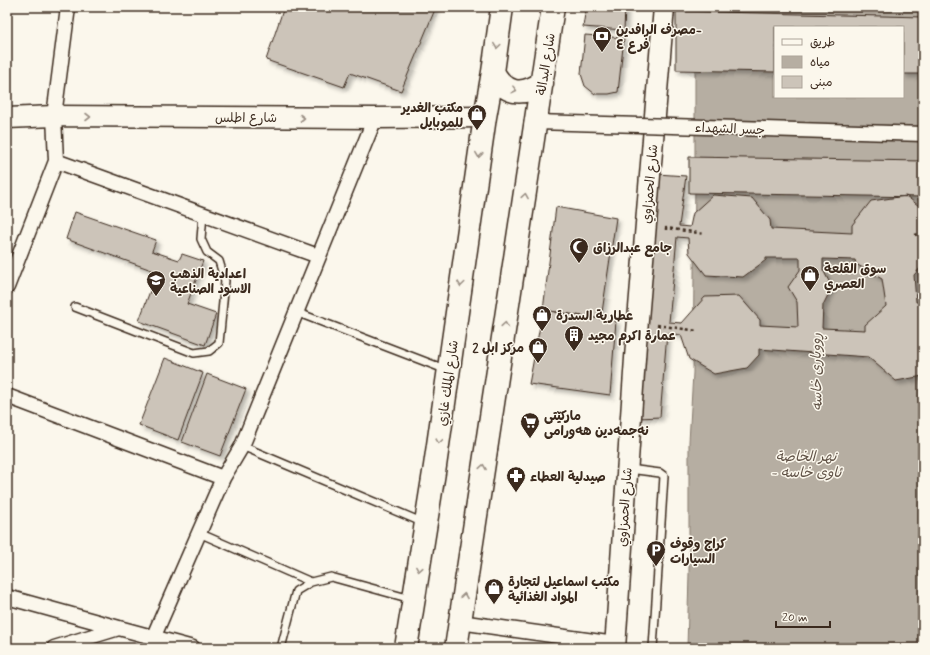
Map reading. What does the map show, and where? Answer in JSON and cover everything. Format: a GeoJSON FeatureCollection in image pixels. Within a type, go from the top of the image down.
{"type":"FeatureCollection","features":[{"type":"Feature","properties":{"kind":"main road"},"geometry":{"type":"LineString","coordinates":[[484,117],[493,72],[502,7]]}},
{"type":"Feature","properties":{"kind":"main road","name":"شارع البدالة"},"geometry":{"type":"LineString","coordinates":[[536,122],[553,7]]}},
{"type":"Feature","properties":{"kind":"main road"},"geometry":{"type":"LineString","coordinates":[[493,72],[499,82],[508,89],[520,92],[532,90],[542,83]]}},
{"type":"Feature","properties":{"kind":"main road","name":"شارع الملك غازي"},"geometry":{"type":"LineString","coordinates":[[406,648],[449,370],[484,117]]}},
{"type":"Feature","properties":{"kind":"main road"},"geometry":{"type":"LineString","coordinates":[[456,648],[536,122]]}},
{"type":"Feature","properties":{"kind":"street"},"geometry":{"type":"LineString","coordinates":[[7,287],[56,161],[54,116],[68,7]]}},
{"type":"Feature","properties":{"kind":"street","name":"شارع الحمزاوي"},"geometry":{"type":"LineString","coordinates":[[615,646],[627,468],[664,7]]}},
{"type":"Feature","properties":{"kind":"street","name":"شارع اطلس"},"geometry":{"type":"LineString","coordinates":[[7,118],[54,116],[375,118],[484,117]]}},
{"type":"Feature","properties":{"kind":"street"},"geometry":{"type":"LineString","coordinates":[[153,638],[223,478],[242,446],[375,118]]}},
{"type":"Feature","properties":{"kind":"street","name":"جسر الشهداء"},"geometry":{"type":"LineString","coordinates":[[536,122],[923,134]]}},
{"type":"Feature","properties":{"kind":"street"},"geometry":{"type":"LineString","coordinates":[[56,161],[318,256]]}},
{"type":"Feature","properties":{"kind":"street"},"geometry":{"type":"LineString","coordinates":[[7,396],[223,478]]}},
{"type":"Feature","properties":{"kind":"street"},"geometry":{"type":"LineString","coordinates":[[7,597],[193,648]]}},
{"type":"Feature","properties":{"kind":"street"},"geometry":{"type":"LineString","coordinates":[[460,622],[615,646]]}},
{"type":"Feature","properties":{"kind":"street"},"geometry":{"type":"LineString","coordinates":[[54,648],[119,628]]}},
{"type":"Feature","properties":{"kind":"lane"},"geometry":{"type":"LineString","coordinates":[[75,307],[194,353],[209,350],[218,343],[225,281],[219,262],[207,252],[201,239],[203,214]]}},
{"type":"Feature","properties":{"kind":"lane"},"geometry":{"type":"LineString","coordinates":[[296,312],[449,370]]}},
{"type":"Feature","properties":{"kind":"lane"},"geometry":{"type":"LineString","coordinates":[[242,446],[426,524]]}},
{"type":"Feature","properties":{"kind":"lane"},"geometry":{"type":"LineString","coordinates":[[627,468],[660,473],[664,476],[652,648]]}},
{"type":"Feature","properties":{"kind":"lane"},"geometry":{"type":"LineString","coordinates":[[199,533],[311,582]]}},
{"type":"Feature","properties":{"kind":"lane"},"geometry":{"type":"LineString","coordinates":[[281,648],[296,591],[311,582],[331,577],[414,600]]}},
{"type":"Feature","properties":{"kind":"path"},"geometry":{"type":"LineString","coordinates":[[665,236],[666,228],[705,234]]}},
{"type":"Feature","properties":{"kind":"path"},"geometry":{"type":"LineString","coordinates":[[915,235],[923,233]]}},
{"type":"Feature","properties":{"kind":"path"},"geometry":{"type":"LineString","coordinates":[[650,324],[698,330]]}},
{"type":"Feature","properties":{"kind":"water","name":"نهر الخاصة - ئاوی خاسە"},"geometry":{"type":"Polygon","coordinates":[[[695,7],[923,7],[923,648],[687,648],[689,574],[689,442],[693,373],[695,7]]]}},
{"type":"Feature","properties":{"kind":"building"},"geometry":{"type":"Polygon","coordinates":[[[284,7],[436,7],[401,91],[350,73],[344,87],[266,60],[284,7]]]}},
{"type":"Feature","properties":{"kind":"building"},"geometry":{"type":"Polygon","coordinates":[[[586,7],[625,7],[624,30],[583,27],[586,7]]]}},
{"type":"Feature","properties":{"kind":"building"},"geometry":{"type":"Polygon","coordinates":[[[676,11],[923,17],[923,74],[904,74],[904,26],[774,26],[774,72],[676,70],[676,11]]]}},
{"type":"Feature","properties":{"kind":"building","name":"مصرف الرافدين- فرع ٤"},"geometry":{"type":"Polygon","coordinates":[[[585,35],[624,38],[618,92],[609,94],[595,94],[585,86],[581,74],[585,35]]]}},
{"type":"Feature","properties":{"kind":"building"},"geometry":{"type":"Polygon","coordinates":[[[689,157],[923,161],[923,197],[689,193],[689,157]]]}},
{"type":"Feature","properties":{"kind":"building","name":"سوق القلعة العصري"},"geometry":{"type":"Polygon","coordinates":[[[657,174],[686,176],[679,226],[690,227],[693,213],[713,195],[752,198],[770,220],[771,229],[852,233],[852,225],[871,201],[906,196],[923,209],[923,265],[914,275],[916,302],[923,302],[923,376],[896,381],[868,357],[759,349],[759,355],[747,368],[714,374],[689,359],[681,335],[667,333],[660,417],[639,418],[657,174]],[[677,237],[669,322],[682,323],[705,297],[739,296],[760,320],[760,325],[798,327],[797,302],[788,287],[800,270],[800,258],[766,258],[766,260],[743,277],[706,275],[689,253],[688,238],[677,237]],[[823,259],[823,270],[832,287],[823,305],[822,328],[865,330],[865,325],[886,306],[882,279],[856,264],[855,260],[823,259]]]}},
{"type":"Feature","properties":{"kind":"building","name":"جامع عبدالرزاق"},"geometry":{"type":"Polygon","coordinates":[[[556,207],[616,218],[601,319],[543,310],[556,207]]]}},
{"type":"Feature","properties":{"kind":"building"},"geometry":{"type":"Polygon","coordinates":[[[75,212],[156,240],[152,251],[179,260],[182,254],[203,261],[187,304],[216,314],[205,345],[139,321],[157,272],[66,239],[75,212]]]}},
{"type":"Feature","properties":{"kind":"building","name":"عمارة اكرم مجيد"},"geometry":{"type":"Polygon","coordinates":[[[543,310],[616,321],[610,395],[529,384],[543,310]]]}},
{"type":"Feature","properties":{"kind":"building"},"geometry":{"type":"Polygon","coordinates":[[[165,358],[203,373],[178,440],[139,425],[165,358]]]}},
{"type":"Feature","properties":{"kind":"building"},"geometry":{"type":"Polygon","coordinates":[[[207,374],[246,389],[220,456],[182,442],[207,374]]]}},
{"type":"Feature","properties":{"kind":"place","name":"مصرف الرافدين- فرع ٤"},"geometry":{"type":"Point","coordinates":[602,53]}},
{"type":"Feature","properties":{"kind":"place","name":"مكتب الغدير للموبايل"},"geometry":{"type":"Point","coordinates":[477,131]}},
{"type":"Feature","properties":{"kind":"place","name":"جامع عبدالرزاق"},"geometry":{"type":"Point","coordinates":[579,264]}},
{"type":"Feature","properties":{"kind":"place","name":"سوق القلعة العصري"},"geometry":{"type":"Point","coordinates":[810,292]}},
{"type":"Feature","properties":{"kind":"place","name":"اعدادية الذهب الاسود الصناعية"},"geometry":{"type":"Point","coordinates":[156,297]}},
{"type":"Feature","properties":{"kind":"place","name":"عطارية السدرة"},"geometry":{"type":"Point","coordinates":[542,332]}},
{"type":"Feature","properties":{"kind":"place","name":"عمارة اكرم مجيد"},"geometry":{"type":"Point","coordinates":[574,352]}},
{"type":"Feature","properties":{"kind":"place","name":"مركز ابل 2"},"geometry":{"type":"Point","coordinates":[538,364]}},
{"type":"Feature","properties":{"kind":"place","name":"مارکێتی نەجمەدین هەورامی"},"geometry":{"type":"Point","coordinates":[530,439]}},
{"type":"Feature","properties":{"kind":"place","name":"صيدلية العطاء"},"geometry":{"type":"Point","coordinates":[516,493]}},
{"type":"Feature","properties":{"kind":"place","name":"كراج وقوف السيارات"},"geometry":{"type":"Point","coordinates":[656,567]}},
{"type":"Feature","properties":{"kind":"place","name":"مكتب اسماعيل لتجارة المواد الغذائية"},"geometry":{"type":"Point","coordinates":[494,605]}},
{"type":"Feature","properties":{"kind":"water label","name":"ڕووباری خاسە"},"geometry":{"type":"Point","coordinates":[816,372]}}]}
